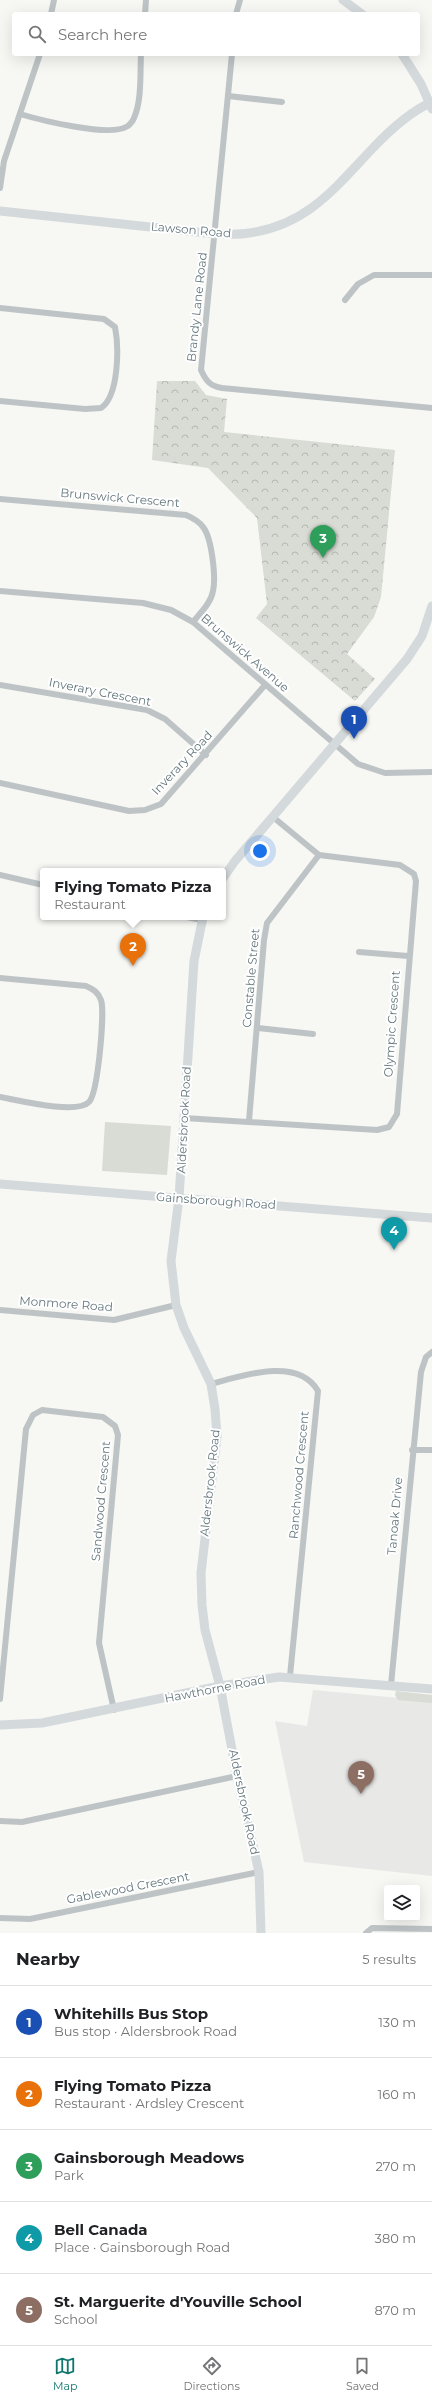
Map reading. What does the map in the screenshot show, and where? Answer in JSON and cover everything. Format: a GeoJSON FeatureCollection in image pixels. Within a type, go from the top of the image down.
{"type":"FeatureCollection","features":[{"type":"Feature","properties":{"kind":"street"},"geometry":{"type":"LineString","coordinates":[[51,12],[54,0]]}},
{"type":"Feature","properties":{"kind":"street"},"geometry":{"type":"LineString","coordinates":[[145,12],[146,0]]}},
{"type":"Feature","properties":{"kind":"street"},"geometry":{"type":"LineString","coordinates":[[237,12],[240,0]]}},
{"type":"Feature","properties":{"kind":"street"},"geometry":{"type":"LineString","coordinates":[[342,0],[359,12]]}},
{"type":"Feature","properties":{"kind":"street"},"geometry":{"type":"LineString","coordinates":[[0,188],[4,161],[39,56]]}},
{"type":"Feature","properties":{"kind":"street"},"geometry":{"type":"LineString","coordinates":[[20,114],[56,124],[112,130],[126,128],[133,119],[136,110],[141,56]]}},
{"type":"Feature","properties":{"kind":"street","name":"Brandy Lane Road"},"geometry":{"type":"LineString","coordinates":[[232,56],[216,234],[201,370],[205,380],[213,387],[432,408]]}},
{"type":"Feature","properties":{"kind":"street"},"geometry":{"type":"LineString","coordinates":[[403,56],[431,105]]}},
{"type":"Feature","properties":{"kind":"street"},"geometry":{"type":"LineString","coordinates":[[228,96],[282,102]]}},
{"type":"Feature","properties":{"kind":"street","name":"Lawson Road"},"geometry":{"type":"LineString","coordinates":[[0,211],[216,234],[249,233],[284,224],[311,211],[386,134],[407,117],[431,105]]}},
{"type":"Feature","properties":{"kind":"street"},"geometry":{"type":"LineString","coordinates":[[345,300],[358,284],[374,275],[432,275]]}},
{"type":"Feature","properties":{"kind":"street"},"geometry":{"type":"LineString","coordinates":[[0,308],[104,319],[115,326],[119,345],[111,398],[101,408],[85,409],[0,401]]}},
{"type":"Feature","properties":{"kind":"street","name":"Brunswick Crescent"},"geometry":{"type":"LineString","coordinates":[[0,498],[186,515],[196,520],[205,528],[208,539],[214,565],[214,590],[210,601],[193,622]]}},
{"type":"Feature","properties":{"kind":"street","name":"Brunswick Avenue"},"geometry":{"type":"LineString","coordinates":[[0,591],[144,603],[171,610],[193,622],[334,745],[358,764],[385,773],[432,772]]}},
{"type":"Feature","properties":{"kind":"street"},"geometry":{"type":"LineString","coordinates":[[226,874],[235,861],[407,659],[422,636],[432,606]]}},
{"type":"Feature","properties":{"kind":"street","name":"Inverary Crescent"},"geometry":{"type":"LineString","coordinates":[[0,685],[148,710],[165,719],[206,755]]}},
{"type":"Feature","properties":{"kind":"street","name":"Inverary Road"},"geometry":{"type":"LineString","coordinates":[[0,783],[129,811],[145,810],[161,804],[206,755],[265,685]]}},
{"type":"Feature","properties":{"kind":"street"},"geometry":{"type":"LineString","coordinates":[[273,817],[319,856]]}},
{"type":"Feature","properties":{"kind":"street","name":"Olympic Crescent"},"geometry":{"type":"LineString","coordinates":[[184,1118],[377,1130],[389,1127],[397,1114],[408,956],[416,881],[414,874],[400,865],[319,856]]}},
{"type":"Feature","properties":{"kind":"street","name":"Constable Street"},"geometry":{"type":"LineString","coordinates":[[249,1121],[258,1028],[264,940],[267,923],[319,856]]}},
{"type":"Feature","properties":{"kind":"street"},"geometry":{"type":"LineString","coordinates":[[0,875],[40,884]]}},
{"type":"Feature","properties":{"kind":"street","name":"Aldersbrook Road"},"geometry":{"type":"LineString","coordinates":[[203,920],[194,961],[179,1198],[171,1261],[176,1304],[184,1328],[211,1384],[217,1436],[201,1573],[202,1605],[205,1630],[220,1686],[237,1776],[259,1872],[261,1933]]}},
{"type":"Feature","properties":{"kind":"street"},"geometry":{"type":"LineString","coordinates":[[359,952],[408,956]]}},
{"type":"Feature","properties":{"kind":"street"},"geometry":{"type":"LineString","coordinates":[[0,978],[86,986],[96,991],[101,1001],[102,1016],[96,1089],[89,1102],[76,1108],[0,1097]]}},
{"type":"Feature","properties":{"kind":"street"},"geometry":{"type":"LineString","coordinates":[[258,1028],[313,1034]]}},
{"type":"Feature","properties":{"kind":"street","name":"Gainsborough Road"},"geometry":{"type":"LineString","coordinates":[[0,1184],[432,1218]]}},
{"type":"Feature","properties":{"kind":"street","name":"Monmore Road"},"geometry":{"type":"LineString","coordinates":[[0,1310],[114,1320],[176,1304]]}},
{"type":"Feature","properties":{"kind":"street","name":"Tanoak Drive"},"geometry":{"type":"LineString","coordinates":[[391,1685],[412,1450],[421,1372],[426,1357],[432,1352]]}},
{"type":"Feature","properties":{"kind":"street","name":"Ranchwood Crescent"},"geometry":{"type":"LineString","coordinates":[[211,1384],[261,1371],[284,1371],[310,1380],[318,1391],[290,1676]]}},
{"type":"Feature","properties":{"kind":"street","name":"Sandwood Crescent"},"geometry":{"type":"LineString","coordinates":[[0,1698],[26,1429],[33,1415],[42,1410],[103,1417],[115,1426],[118,1435],[99,1643],[114,1710]]}},
{"type":"Feature","properties":{"kind":"street"},"geometry":{"type":"LineString","coordinates":[[412,1450],[432,1450]]}},
{"type":"Feature","properties":{"kind":"street","name":"Hawthorne Road"},"geometry":{"type":"LineString","coordinates":[[0,1724],[42,1723],[114,1710],[220,1686],[290,1676],[432,1689]]}},
{"type":"Feature","properties":{"kind":"street"},"geometry":{"type":"LineString","coordinates":[[0,1821],[22,1822],[237,1776]]}},
{"type":"Feature","properties":{"kind":"street","name":"Gablewood Crescent"},"geometry":{"type":"LineString","coordinates":[[0,1918],[30,1919],[259,1872]]}},
{"type":"Feature","properties":{"kind":"street"},"geometry":{"type":"LineString","coordinates":[[366,1933],[372,1928],[432,1929]]}},
{"type":"Feature","properties":{"kind":"shaded area"},"geometry":{"type":"Polygon","coordinates":[[[313,1690],[432,1701],[432,1876],[304,1862],[275,1721],[307,1726],[313,1690]]]}},
{"type":"Feature","properties":{"kind":"green space"},"geometry":{"type":"Polygon","coordinates":[[[157,381],[195,381],[206,395],[227,399],[224,432],[395,450],[381,597],[374,617],[347,654],[375,679],[355,701],[256,618],[267,604],[257,518],[208,468],[152,460],[157,381]]]}},
{"type":"Feature","properties":{"kind":"green space"},"geometry":{"type":"Polygon","coordinates":[[[105,1122],[171,1126],[167,1175],[102,1171],[105,1122]]]}},
{"type":"Feature","properties":{"kind":"green space"},"geometry":{"type":"Polygon","coordinates":[[[396,1691],[432,1695],[432,1703],[398,1700],[395,1695],[396,1691]]]}},
{"type":"Feature","properties":{"kind":"place","name":"Gainsborough Meadows"},"geometry":{"type":"Point","coordinates":[323,558]}},
{"type":"Feature","properties":{"kind":"place","name":"Whitehills Bus Stop"},"geometry":{"type":"Point","coordinates":[354,739]}},
{"type":"Feature","properties":{"kind":"place","name":"Flying Tomato Pizza"},"geometry":{"type":"Point","coordinates":[133,966]}},
{"type":"Feature","properties":{"kind":"place","name":"Bell Canada"},"geometry":{"type":"Point","coordinates":[394,1250]}},
{"type":"Feature","properties":{"kind":"place","name":"St. Marguerite d'Youville School"},"geometry":{"type":"Point","coordinates":[361,1794]}}]}
